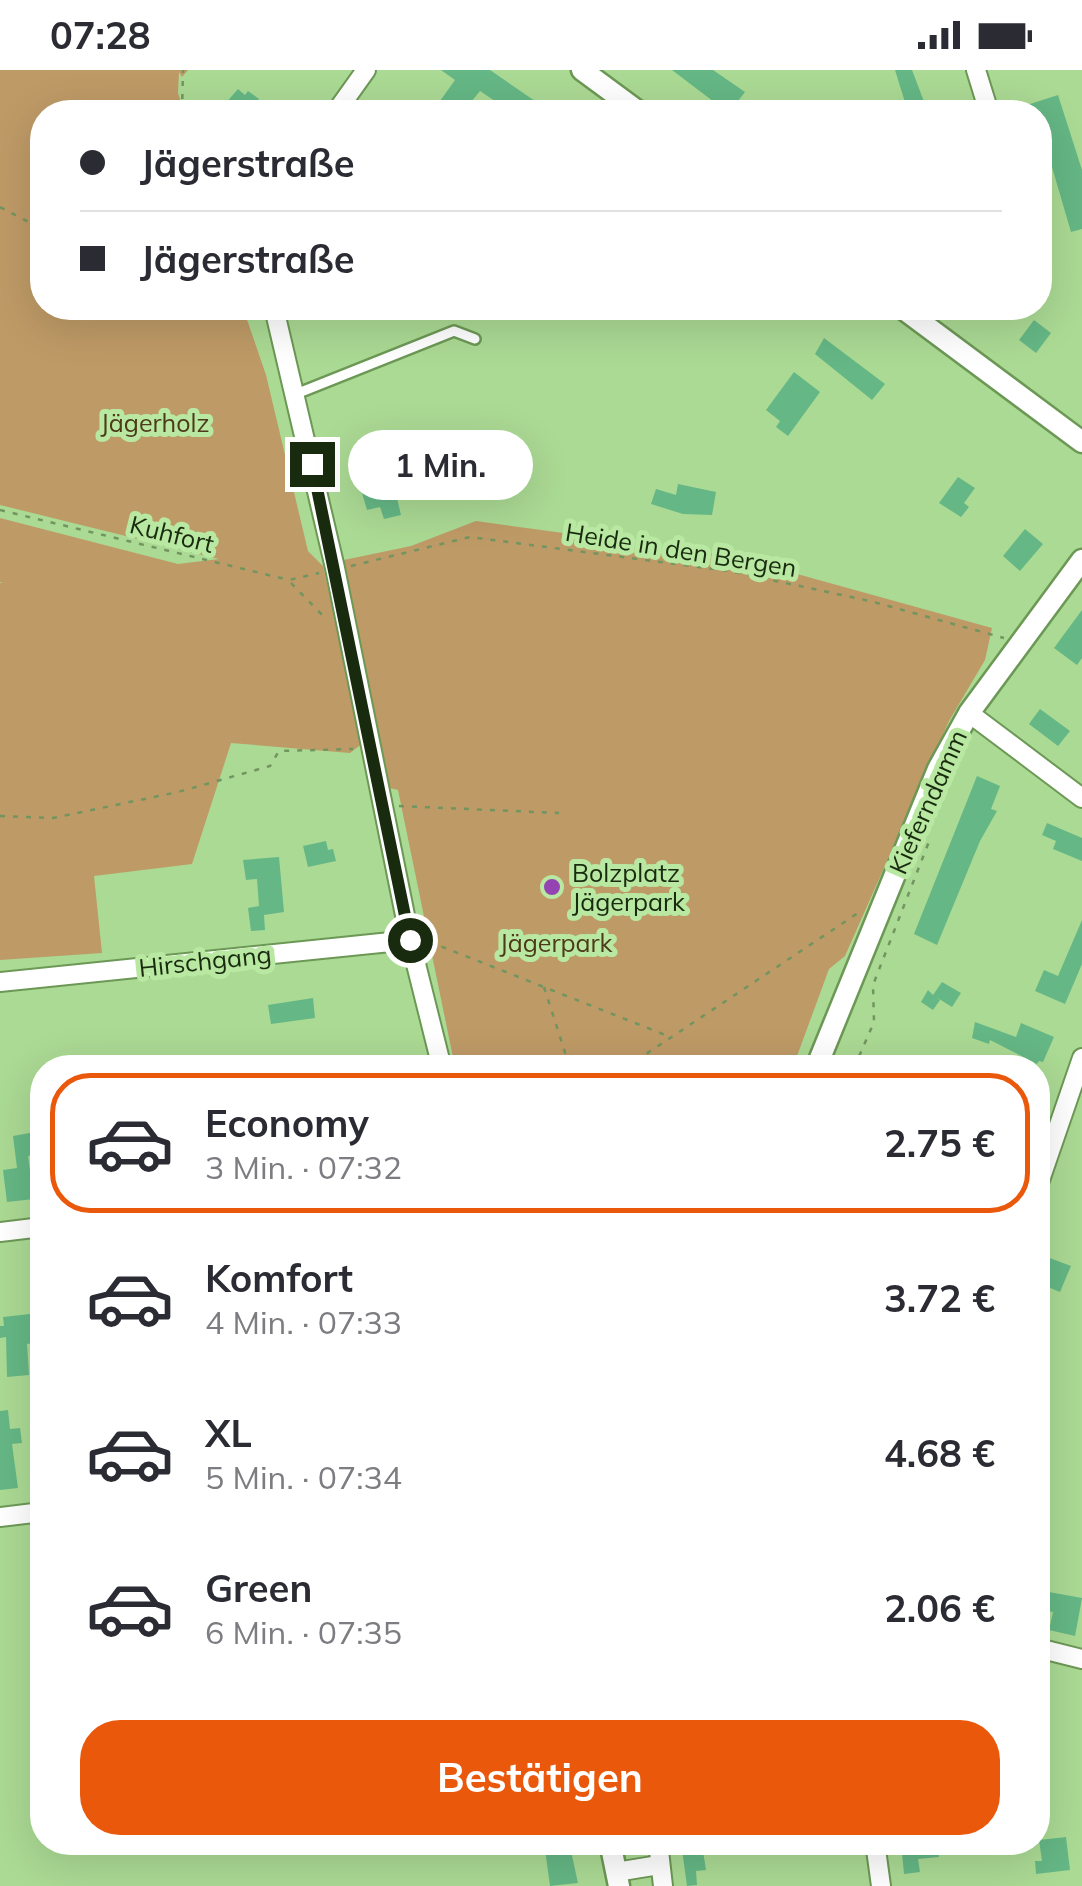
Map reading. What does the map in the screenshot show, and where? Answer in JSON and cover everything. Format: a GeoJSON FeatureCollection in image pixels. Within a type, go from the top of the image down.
{"type":"FeatureCollection","features":[{"type":"Feature","properties":{"kind":"street"},"geometry":{"type":"LineString","coordinates":[[345,100],[366,70]]}},
{"type":"Feature","properties":{"kind":"street"},"geometry":{"type":"LineString","coordinates":[[582,70],[623,100]]}},
{"type":"Feature","properties":{"kind":"street"},"geometry":{"type":"LineString","coordinates":[[976,70],[986,100]]}},
{"type":"Feature","properties":{"kind":"street"},"geometry":{"type":"LineString","coordinates":[[277,320],[335,568],[411,944],[439,1055]]}},
{"type":"Feature","properties":{"kind":"street"},"geometry":{"type":"LineString","coordinates":[[918,320],[1082,442]]}},
{"type":"Feature","properties":{"kind":"street","name":"Kieferndamm"},"geometry":{"type":"LineString","coordinates":[[821,1055],[938,769],[969,713],[1082,560]]}},
{"type":"Feature","properties":{"kind":"street"},"geometry":{"type":"LineString","coordinates":[[969,713],[1082,798]]}},
{"type":"Feature","properties":{"kind":"street","name":"Hirschgang"},"geometry":{"type":"LineString","coordinates":[[0,982],[411,944]]}},
{"type":"Feature","properties":{"kind":"street"},"geometry":{"type":"LineString","coordinates":[[1050,1151],[1082,1058]]}},
{"type":"Feature","properties":{"kind":"street"},"geometry":{"type":"LineString","coordinates":[[0,1232],[30,1228]]}},
{"type":"Feature","properties":{"kind":"street"},"geometry":{"type":"LineString","coordinates":[[0,1518],[30,1514]]}},
{"type":"Feature","properties":{"kind":"street"},"geometry":{"type":"LineString","coordinates":[[1050,1651],[1082,1659]]}},
{"type":"Feature","properties":{"kind":"street"},"geometry":{"type":"LineString","coordinates":[[658,1855],[663,1886]]}},
{"type":"Feature","properties":{"kind":"street"},"geometry":{"type":"LineString","coordinates":[[877,1855],[881,1886]]}},
{"type":"Feature","properties":{"kind":"street"},"geometry":{"type":"LineString","coordinates":[[618,1879],[658,1865]]}},
{"type":"Feature","properties":{"kind":"lane"},"geometry":{"type":"LineString","coordinates":[[296,394],[454,330],[475,339]]}},
{"type":"Feature","properties":{"kind":"path"},"geometry":{"type":"LineString","coordinates":[[182,100],[183,70]]}},
{"type":"Feature","properties":{"kind":"path"},"geometry":{"type":"LineString","coordinates":[[0,207],[30,222]]}},
{"type":"Feature","properties":{"kind":"path","name":"Kuhfort"},"geometry":{"type":"LineString","coordinates":[[0,510],[289,580],[335,568]]}},
{"type":"Feature","properties":{"kind":"path","name":"Heide in den Bergen"},"geometry":{"type":"LineString","coordinates":[[335,568],[470,537],[729,571],[870,601],[1003,638],[1018,648]]}},
{"type":"Feature","properties":{"kind":"path"},"geometry":{"type":"LineString","coordinates":[[289,580],[349,643]]}},
{"type":"Feature","properties":{"kind":"path"},"geometry":{"type":"LineString","coordinates":[[0,816],[53,818],[178,792],[270,766],[278,751],[371,748]]}},
{"type":"Feature","properties":{"kind":"path"},"geometry":{"type":"LineString","coordinates":[[382,807],[414,804],[559,813]]}},
{"type":"Feature","properties":{"kind":"path"},"geometry":{"type":"LineString","coordinates":[[860,1055],[874,1022],[873,985],[936,824]]}},
{"type":"Feature","properties":{"kind":"path"},"geometry":{"type":"LineString","coordinates":[[644,1055],[861,910],[872,912],[874,924]]}},
{"type":"Feature","properties":{"kind":"path"},"geometry":{"type":"LineString","coordinates":[[411,944],[435,944],[671,1037]]}},
{"type":"Feature","properties":{"kind":"path"},"geometry":{"type":"LineString","coordinates":[[544,986],[566,1055]]}},
{"type":"Feature","properties":{"kind":"green space","name":"Jägerholz"},"geometry":{"type":"Polygon","coordinates":[[[0,70],[188,70],[182,77],[179,72],[180,100],[30,100],[30,320],[247,320],[266,375],[308,551],[323,566],[363,743],[350,753],[231,743],[192,864],[94,876],[102,953],[0,960],[0,518],[178,564],[219,559],[0,505],[0,70]]]}},
{"type":"Feature","properties":{"kind":"green space","name":"Jägerpark"},"geometry":{"type":"Polygon","coordinates":[[[476,521],[732,556],[992,628],[985,660],[949,721],[845,956],[829,969],[797,1055],[453,1055],[398,790],[385,787],[339,561],[411,546],[476,521]]]}},
{"type":"Feature","properties":{"kind":"building"},"geometry":{"type":"Polygon","coordinates":[[[441,70],[490,70],[534,100],[493,100],[480,91],[473,100],[441,100],[455,80],[441,70]]]}},
{"type":"Feature","properties":{"kind":"building"},"geometry":{"type":"Polygon","coordinates":[[[672,70],[713,70],[745,92],[739,100],[711,100],[672,70]]]}},
{"type":"Feature","properties":{"kind":"building"},"geometry":{"type":"Polygon","coordinates":[[[895,70],[912,70],[923,100],[904,100],[895,70]]]}},
{"type":"Feature","properties":{"kind":"building"},"geometry":{"type":"Polygon","coordinates":[[[238,89],[259,99],[258,100],[228,100],[238,89]]]}},
{"type":"Feature","properties":{"kind":"building"},"geometry":{"type":"Polygon","coordinates":[[[1058,95],[1082,170],[1082,229],[1071,232],[1052,167],[1052,100],[1042,100],[1058,95]]]}},
{"type":"Feature","properties":{"kind":"building"},"geometry":{"type":"Polygon","coordinates":[[[1034,320],[1051,333],[1036,353],[1019,340],[1034,320]]]}},
{"type":"Feature","properties":{"kind":"building"},"geometry":{"type":"Polygon","coordinates":[[[824,338],[885,384],[872,400],[815,354],[824,338]]]}},
{"type":"Feature","properties":{"kind":"building"},"geometry":{"type":"Polygon","coordinates":[[[794,372],[820,392],[788,436],[776,427],[780,421],[766,410],[794,372]]]}},
{"type":"Feature","properties":{"kind":"building"},"geometry":{"type":"Polygon","coordinates":[[[385,466],[401,515],[384,519],[380,507],[367,510],[362,493],[376,490],[370,470],[385,466]]]}},
{"type":"Feature","properties":{"kind":"building"},"geometry":{"type":"Polygon","coordinates":[[[958,477],[975,488],[964,503],[969,507],[961,517],[939,503],[958,477]]]}},
{"type":"Feature","properties":{"kind":"building"},"geometry":{"type":"Polygon","coordinates":[[[678,484],[716,492],[712,515],[683,514],[651,504],[656,489],[676,495],[678,484]]]}},
{"type":"Feature","properties":{"kind":"building"},"geometry":{"type":"Polygon","coordinates":[[[1025,529],[1043,544],[1020,571],[1003,556],[1025,529]]]}},
{"type":"Feature","properties":{"kind":"building"},"geometry":{"type":"Polygon","coordinates":[[[1082,610],[1082,658],[1077,665],[1054,648],[1082,610]]]}},
{"type":"Feature","properties":{"kind":"building"},"geometry":{"type":"Polygon","coordinates":[[[1040,709],[1070,731],[1058,746],[1029,724],[1040,709]]]}},
{"type":"Feature","properties":{"kind":"building"},"geometry":{"type":"Polygon","coordinates":[[[977,776],[1000,786],[991,809],[997,811],[980,841],[937,945],[914,934],[977,776]]]}},
{"type":"Feature","properties":{"kind":"building"},"geometry":{"type":"Polygon","coordinates":[[[1047,823],[1082,838],[1082,861],[1053,849],[1056,841],[1042,835],[1047,823]]]}},
{"type":"Feature","properties":{"kind":"building"},"geometry":{"type":"Polygon","coordinates":[[[326,841],[336,861],[308,867],[303,846],[326,841]]]}},
{"type":"Feature","properties":{"kind":"building"},"geometry":{"type":"Polygon","coordinates":[[[279,857],[284,912],[264,915],[265,930],[251,931],[248,908],[259,906],[257,879],[246,880],[243,860],[279,857]]]}},
{"type":"Feature","properties":{"kind":"building"},"geometry":{"type":"Polygon","coordinates":[[[1082,920],[1082,964],[1065,1004],[1035,991],[1044,970],[1058,976],[1082,920]]]}},
{"type":"Feature","properties":{"kind":"building"},"geometry":{"type":"Polygon","coordinates":[[[942,982],[961,993],[952,1007],[936,997],[940,1000],[933,1010],[921,1002],[928,990],[933,995],[942,982]]]}},
{"type":"Feature","properties":{"kind":"building"},"geometry":{"type":"Polygon","coordinates":[[[313,998],[315,1018],[271,1024],[268,1005],[313,998]]]}},
{"type":"Feature","properties":{"kind":"building"},"geometry":{"type":"Polygon","coordinates":[[[975,1022],[1016,1037],[1021,1023],[1054,1037],[1046,1055],[1019,1055],[990,1040],[989,1044],[972,1038],[975,1022]]]}},
{"type":"Feature","properties":{"kind":"building"},"geometry":{"type":"Polygon","coordinates":[[[30,1133],[30,1199],[7,1202],[3,1170],[17,1168],[13,1136],[30,1133]]]}},
{"type":"Feature","properties":{"kind":"building"},"geometry":{"type":"Polygon","coordinates":[[[1050,1258],[1071,1266],[1060,1292],[1050,1288],[1050,1258]]]}},
{"type":"Feature","properties":{"kind":"building"},"geometry":{"type":"Polygon","coordinates":[[[30,1314],[29,1375],[7,1377],[6,1337],[0,1338],[3,1317],[30,1314]]]}},
{"type":"Feature","properties":{"kind":"building"},"geometry":{"type":"Polygon","coordinates":[[[8,1410],[10,1429],[20,1428],[22,1443],[12,1444],[18,1488],[0,1490],[0,1411],[8,1410]]]}},
{"type":"Feature","properties":{"kind":"building"},"geometry":{"type":"Polygon","coordinates":[[[1050,1592],[1082,1598],[1075,1636],[1050,1630],[1050,1592]]]}},
{"type":"Feature","properties":{"kind":"building"},"geometry":{"type":"Polygon","coordinates":[[[1066,1837],[1070,1870],[1036,1874],[1035,1861],[1042,1861],[1041,1855],[1050,1855],[1050,1839],[1066,1837]]]}},
{"type":"Feature","properties":{"kind":"building"},"geometry":{"type":"Polygon","coordinates":[[[546,1855],[572,1855],[578,1883],[550,1886],[546,1855]]]}},
{"type":"Feature","properties":{"kind":"building"},"geometry":{"type":"Polygon","coordinates":[[[683,1855],[704,1855],[706,1870],[696,1871],[697,1885],[687,1886],[683,1855]]]}},
{"type":"Feature","properties":{"kind":"building"},"geometry":{"type":"Polygon","coordinates":[[[902,1855],[939,1855],[918,1859],[920,1872],[904,1874],[902,1855]]]}},
{"type":"Feature","properties":{"kind":"place","name":"Bolzplatz Jägerpark"},"geometry":{"type":"Point","coordinates":[552,887]}},
{"type":"Feature","properties":{"kind":"route"},"geometry":{"type":"LineString","coordinates":[[312,464],[410,940]]}}]}
